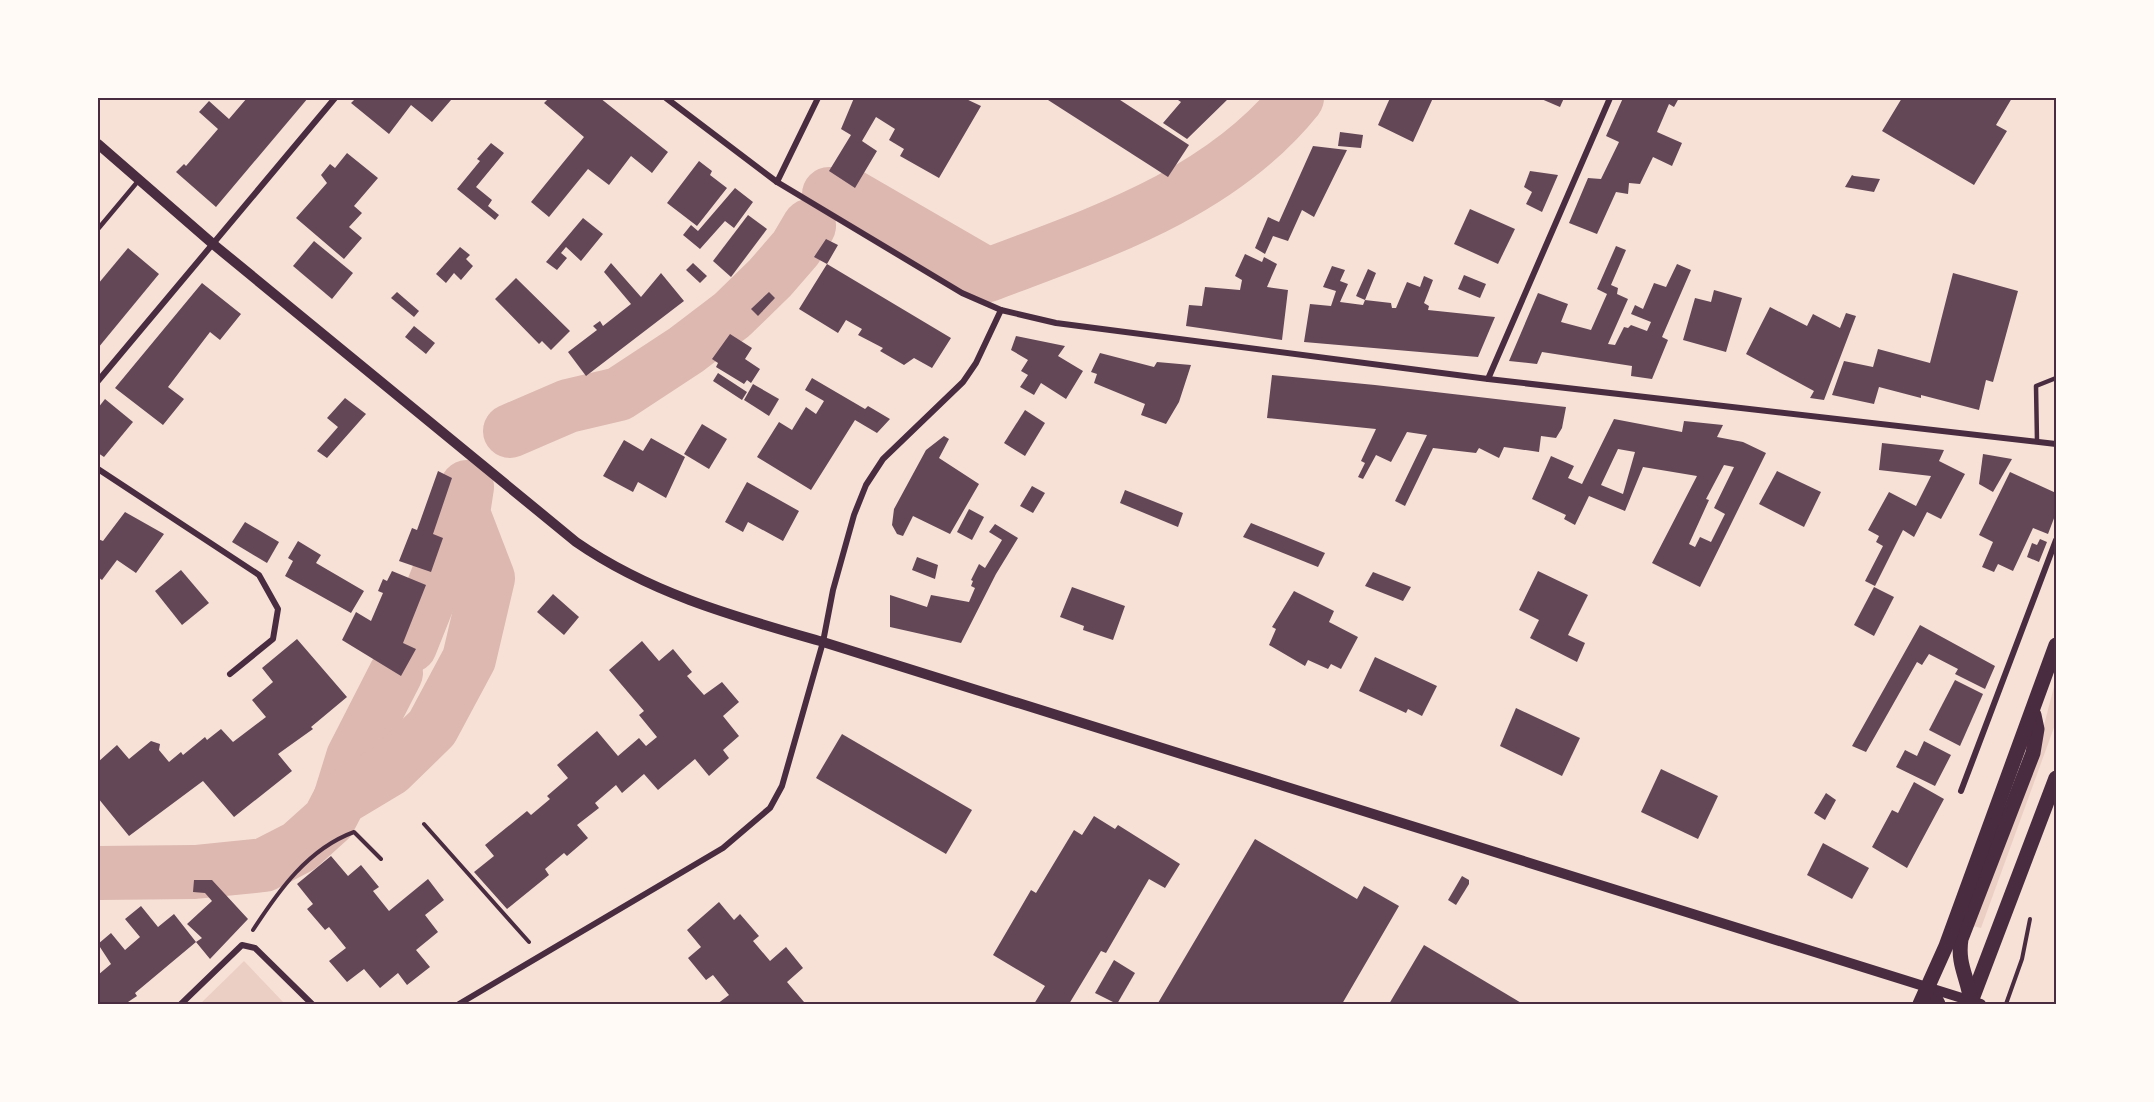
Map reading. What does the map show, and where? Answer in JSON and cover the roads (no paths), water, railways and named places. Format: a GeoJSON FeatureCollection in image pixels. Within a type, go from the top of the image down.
{"type":"FeatureCollection","features":[{"type":"Feature","properties":{"kind":"main road"},"geometry":{"type":"LineString","coordinates":[[1920,1005],[1929,988],[2056,645]]}},
{"type":"Feature","properties":{"kind":"main road"},"geometry":{"type":"LineString","coordinates":[[1974,1004],[1958,957],[1961,939],[2033,753],[2037,729],[2033,711]]}},
{"type":"Feature","properties":{"kind":"main road"},"geometry":{"type":"LineString","coordinates":[[1974,1004],[2056,778]]}},
{"type":"Feature","properties":{"kind":"main road"},"geometry":{"type":"LineString","coordinates":[[1929,988],[1938,1005]]}},
{"type":"Feature","properties":{"kind":"street"},"geometry":{"type":"LineString","coordinates":[[98,381],[335,98]]}},
{"type":"Feature","properties":{"kind":"street"},"geometry":{"type":"LineString","coordinates":[[666,98],[777,182],[962,293],[1001,310],[1056,324],[1488,379],[2056,444]]}},
{"type":"Feature","properties":{"kind":"street"},"geometry":{"type":"LineString","coordinates":[[777,182],[818,98]]}},
{"type":"Feature","properties":{"kind":"street"},"geometry":{"type":"LineString","coordinates":[[1488,379],[1610,98]]}},
{"type":"Feature","properties":{"kind":"street"},"geometry":{"type":"LineString","coordinates":[[98,144],[213,244],[576,542],[609,565],[659,590],[719,612],[823,642],[1974,1004]]}},
{"type":"Feature","properties":{"kind":"street"},"geometry":{"type":"LineString","coordinates":[[459,1005],[723,848],[770,808],[782,786],[823,642],[851,526],[866,485],[891,452],[963,382],[976,363],[1001,310]]}},
{"type":"Feature","properties":{"kind":"street"},"geometry":{"type":"LineString","coordinates":[[98,469],[259,575],[278,609],[273,639],[230,674]]}},
{"type":"Feature","properties":{"kind":"street"},"geometry":{"type":"LineString","coordinates":[[1961,791],[2056,540]]}},
{"type":"Feature","properties":{"kind":"street"},"geometry":{"type":"LineString","coordinates":[[181,1005],[242,945],[255,948],[312,1005]]}},
{"type":"Feature","properties":{"kind":"lane"},"geometry":{"type":"LineString","coordinates":[[98,229],[138,180]]}},
{"type":"Feature","properties":{"kind":"lane"},"geometry":{"type":"LineString","coordinates":[[2037,441],[2036,386],[2056,378]]}},
{"type":"Feature","properties":{"kind":"waterway"},"geometry":{"type":"LineString","coordinates":[[829,194],[848,194],[988,275],[1114,226],[1195,185],[1232,160],[1266,131],[1297,98]]}},
{"type":"Feature","properties":{"kind":"waterway"},"geometry":{"type":"LineString","coordinates":[[510,431],[568,406],[619,394],[686,350],[732,315],[770,278],[796,248],[809,226]]}},
{"type":"Feature","properties":{"kind":"waterway"},"geometry":{"type":"LineString","coordinates":[[98,873],[195,872],[264,865],[299,847],[329,820],[340,799],[390,769],[432,728],[469,659],[488,578],[463,513],[467,487]]}},
{"type":"Feature","properties":{"kind":"waterway"},"geometry":{"type":"LineString","coordinates":[[410,646],[463,513]]}},
{"type":"Feature","properties":{"kind":"waterway"},"geometry":{"type":"LineString","coordinates":[[340,799],[353,757],[396,673]]}}]}
